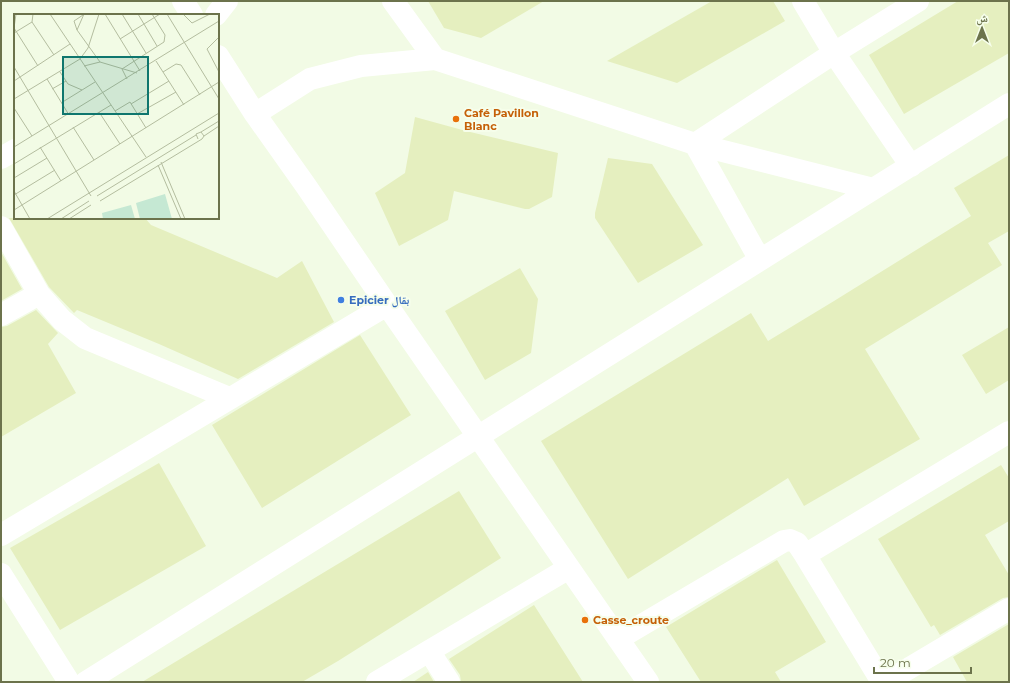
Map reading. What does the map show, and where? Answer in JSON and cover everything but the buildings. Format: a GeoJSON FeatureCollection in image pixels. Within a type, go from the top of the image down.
{"type":"FeatureCollection","features":[{"type":"Feature","properties":{"kind":"street"},"geometry":{"type":"LineString","coordinates":[[183,1],[191,14]]}},
{"type":"Feature","properties":{"kind":"street"},"geometry":{"type":"LineString","coordinates":[[217,14],[227,1]]}},
{"type":"Feature","properties":{"kind":"street"},"geometry":{"type":"LineString","coordinates":[[393,1],[435,59]]}},
{"type":"Feature","properties":{"kind":"street"},"geometry":{"type":"LineString","coordinates":[[803,1],[834,53],[910,166]]}},
{"type":"Feature","properties":{"kind":"street"},"geometry":{"type":"LineString","coordinates":[[695,144],[834,53],[918,1]]}},
{"type":"Feature","properties":{"kind":"street"},"geometry":{"type":"LineString","coordinates":[[219,58],[255,114],[648,682]]}},
{"type":"Feature","properties":{"kind":"street"},"geometry":{"type":"LineString","coordinates":[[255,114],[310,79],[361,66],[435,59],[695,144],[873,189]]}},
{"type":"Feature","properties":{"kind":"street"},"geometry":{"type":"LineString","coordinates":[[86,682],[1009,104]]}},
{"type":"Feature","properties":{"kind":"street"},"geometry":{"type":"LineString","coordinates":[[695,144],[760,260]]}},
{"type":"Feature","properties":{"kind":"street"},"geometry":{"type":"LineString","coordinates":[[1,158],[14,151]]}},
{"type":"Feature","properties":{"kind":"street"},"geometry":{"type":"LineString","coordinates":[[1,227],[39,294],[62,320],[85,338],[229,398]]}},
{"type":"Feature","properties":{"kind":"street"},"geometry":{"type":"LineString","coordinates":[[1,315],[39,294]]}},
{"type":"Feature","properties":{"kind":"street"},"geometry":{"type":"LineString","coordinates":[[1,535],[387,305]]}},
{"type":"Feature","properties":{"kind":"street"},"geometry":{"type":"LineString","coordinates":[[805,555],[1009,432]]}},
{"type":"Feature","properties":{"kind":"street"},"geometry":{"type":"LineString","coordinates":[[618,639],[784,541],[790,540],[794,541],[805,555],[882,682]]}},
{"type":"Feature","properties":{"kind":"street"},"geometry":{"type":"LineString","coordinates":[[377,682],[569,568]]}},
{"type":"Feature","properties":{"kind":"street"},"geometry":{"type":"LineString","coordinates":[[1,574],[69,682]]}},
{"type":"Feature","properties":{"kind":"street"},"geometry":{"type":"LineString","coordinates":[[886,682],[1009,609]]}},
{"type":"Feature","properties":{"kind":"street"},"geometry":{"type":"LineString","coordinates":[[429,651],[450,682]]}},
{"type":"Feature","properties":{"kind":"place","name":"Café Pavillon Blanc"},"geometry":{"type":"Point","coordinates":[456,119]}},
{"type":"Feature","properties":{"kind":"place","name":"Epicier بقال"},"geometry":{"type":"Point","coordinates":[341,300]}},
{"type":"Feature","properties":{"kind":"place","name":"Casse_croute"},"geometry":{"type":"Point","coordinates":[585,620]}}]}
